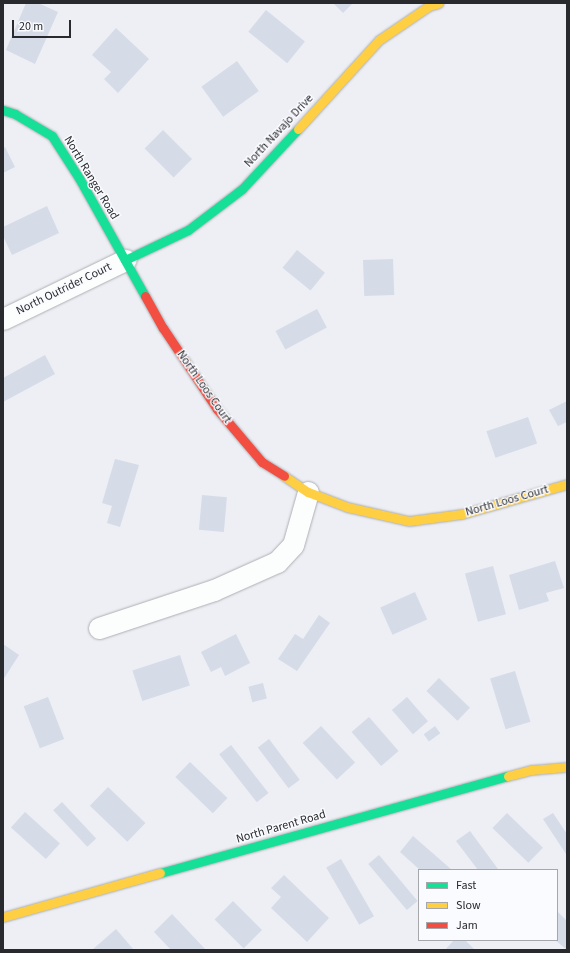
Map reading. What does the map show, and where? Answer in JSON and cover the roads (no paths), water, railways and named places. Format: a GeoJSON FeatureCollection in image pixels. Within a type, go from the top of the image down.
{"type":"FeatureCollection","features":[{"type":"Feature","properties":{"kind":"street","name":"North Navajo Drive"},"geometry":{"type":"LineString","coordinates":[[124,260],[188,230],[242,189],[379,40],[429,6],[439,3]]}},
{"type":"Feature","properties":{"kind":"street","name":"North Ranger Road"},"geometry":{"type":"LineString","coordinates":[[3,110],[16,114],[52,136],[79,178],[124,260]]}},
{"type":"Feature","properties":{"kind":"street","name":"North Outrider Court"},"geometry":{"type":"LineString","coordinates":[[3,319],[124,260]]}},
{"type":"Feature","properties":{"kind":"street","name":"North Loos Court"},"geometry":{"type":"LineString","coordinates":[[124,260],[163,328],[217,409],[262,462],[308,492],[347,507],[409,521],[462,514],[567,484]]}},
{"type":"Feature","properties":{"kind":"street"},"geometry":{"type":"LineString","coordinates":[[99,628],[214,590],[277,562],[293,545],[308,492]]}},
{"type":"Feature","properties":{"kind":"street","name":"North Parent Road"},"geometry":{"type":"LineString","coordinates":[[3,916],[531,770],[567,767]]}}]}
